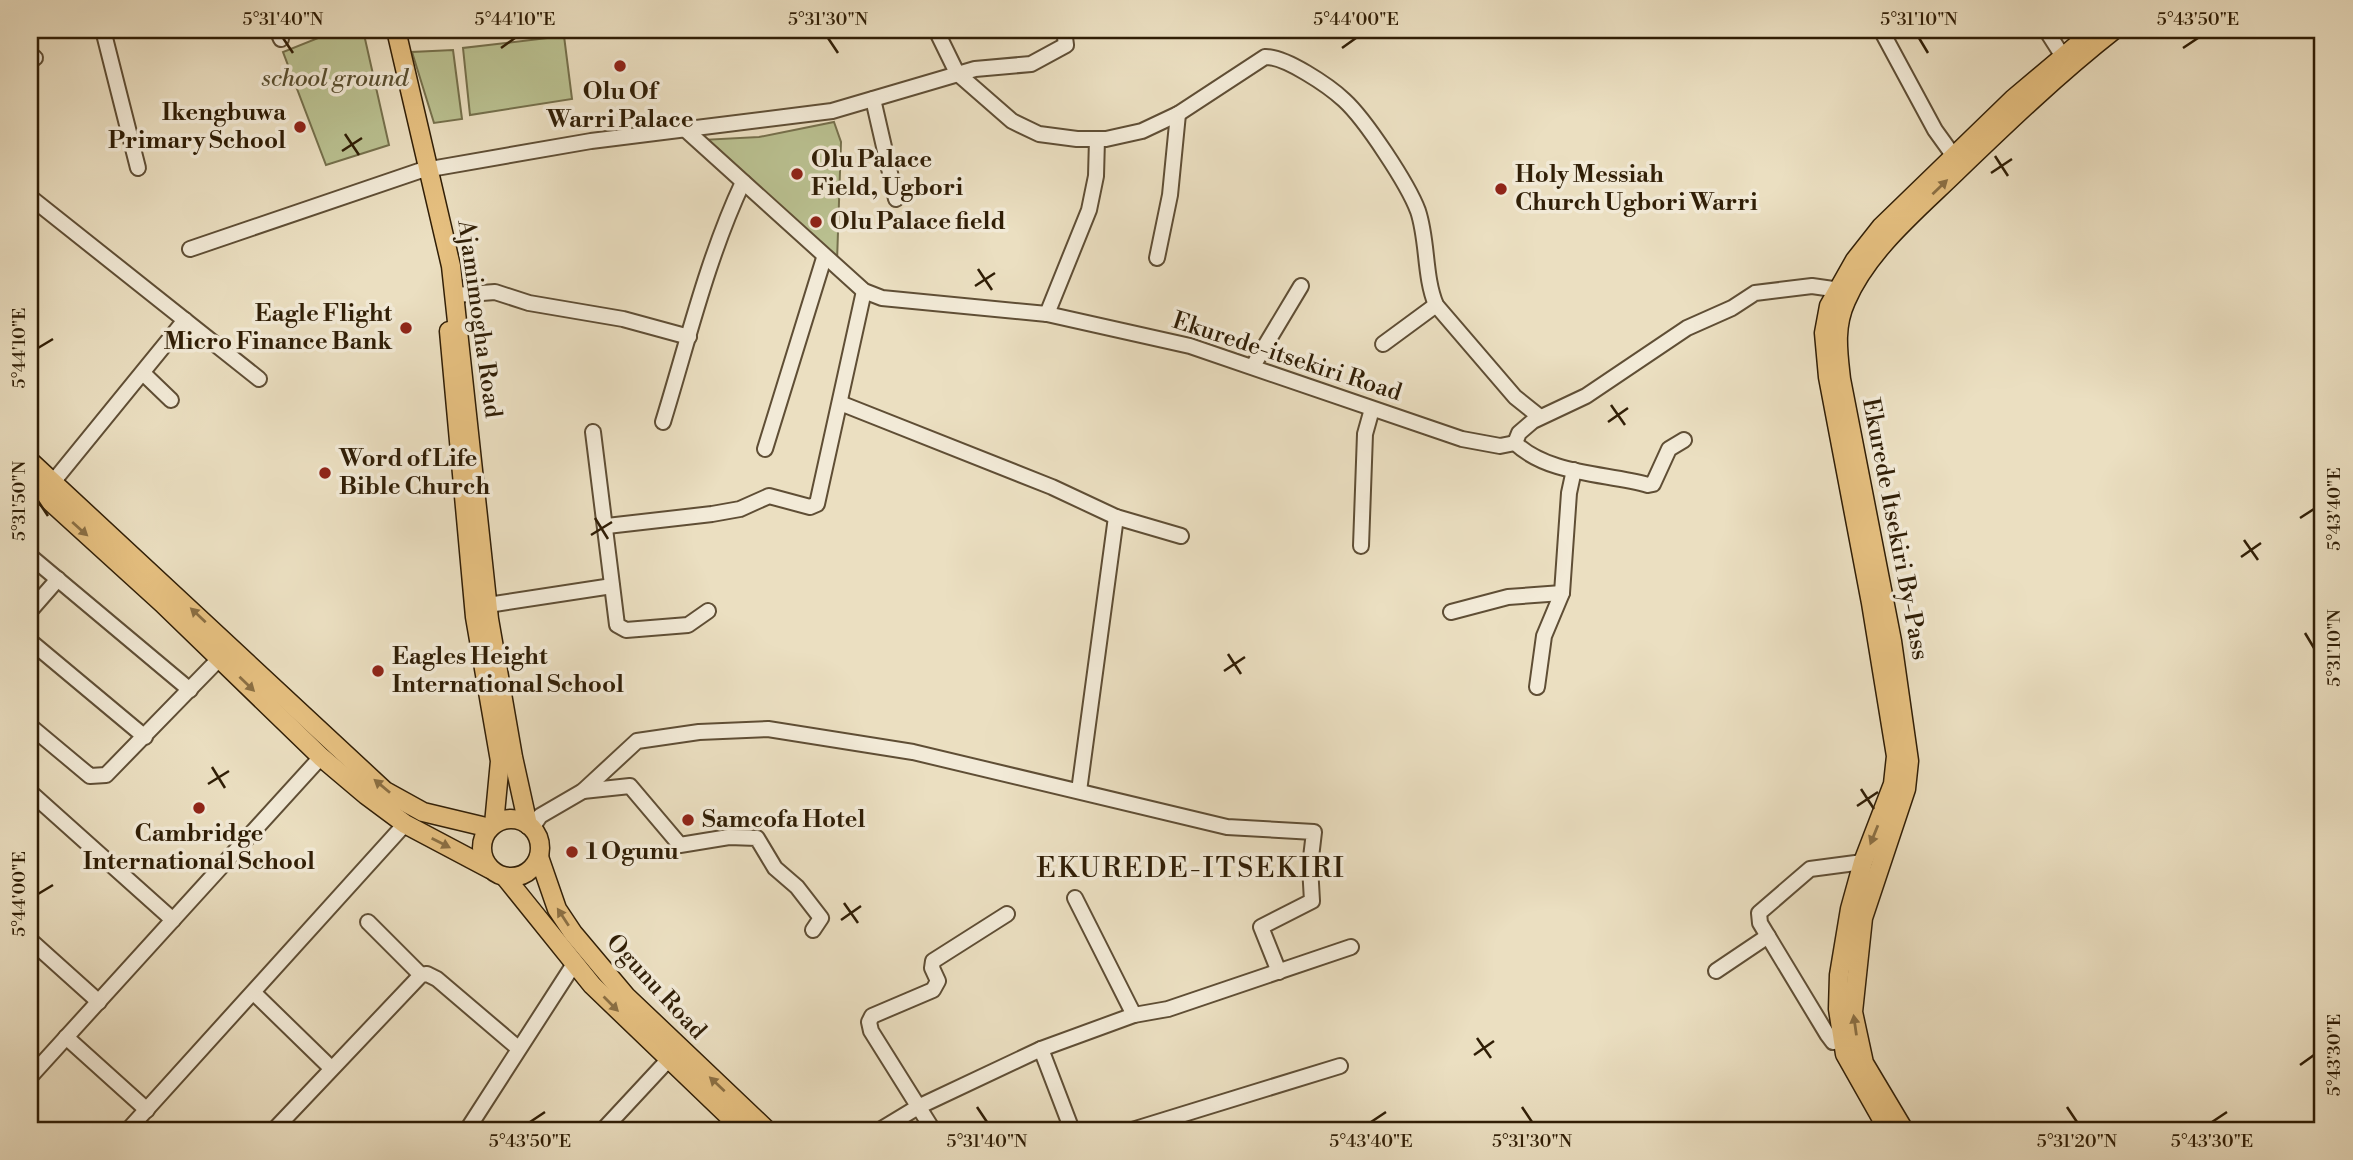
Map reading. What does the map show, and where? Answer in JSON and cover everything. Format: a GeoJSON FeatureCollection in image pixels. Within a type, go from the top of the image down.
{"type":"FeatureCollection","features":[{"type":"Feature","properties":{"kind":"main road","name":"Ajamimogha Road"},"geometry":{"type":"LineString","coordinates":[[387,30],[456,295],[488,605],[510,745],[530,827]]}},
{"type":"Feature","properties":{"kind":"main road","name":"Ajamimogha Road"},"geometry":{"type":"LineString","coordinates":[[396,30],[443,276],[475,617],[500,761],[492,826]]}},
{"type":"Feature","properties":{"kind":"main road","name":"Ekurede Itsekiri By-Pass"},"geometry":{"type":"LineString","coordinates":[[1904,1130],[1864,1063],[1853,1012],[1863,918],[1906,789],[1909,761],[1892,641],[1836,342],[1844,290],[1881,227],[1953,155],[2062,55],[2095,30]]}},
{"type":"Feature","properties":{"kind":"main road","name":"Ekurede Itsekiri By-Pass"},"geometry":{"type":"LineString","coordinates":[[1888,1130],[1860,1085],[1845,1054],[1842,1039],[1839,975],[1850,909],[1863,862],[1893,784],[1896,756],[1871,603],[1828,377],[1824,333],[1829,306],[1913,213],[2015,115],[2114,30]]}},
{"type":"Feature","properties":{"kind":"main road"},"geometry":{"type":"LineString","coordinates":[[30,461],[385,791],[423,812],[492,826],[511,819],[530,827],[539,842],[539,857],[529,871],[513,878],[497,873],[405,824],[321,757],[220,658],[30,483]]}},
{"type":"Feature","properties":{"kind":"main road"},"geometry":{"type":"LineString","coordinates":[[492,826],[481,848],[497,873]]}},
{"type":"Feature","properties":{"kind":"main road","name":"Ogunu Road"},"geometry":{"type":"LineString","coordinates":[[539,857],[557,909],[582,944],[626,996],[767,1130]]}},
{"type":"Feature","properties":{"kind":"main road","name":"Ogunu Road"},"geometry":{"type":"LineString","coordinates":[[497,873],[615,1008],[736,1128]]}},
{"type":"Feature","properties":{"kind":"street"},"geometry":{"type":"LineString","coordinates":[[103,30],[138,168]]}},
{"type":"Feature","properties":{"kind":"street"},"geometry":{"type":"LineString","coordinates":[[936,30],[957,73],[1021,126],[1039,134],[1097,139],[1142,131],[1178,114],[1265,57],[1289,64],[1344,100],[1412,197],[1422,224],[1436,305],[1515,397],[1540,417]]}},
{"type":"Feature","properties":{"kind":"street"},"geometry":{"type":"LineString","coordinates":[[190,249],[425,171],[592,141],[832,111],[957,73],[1031,64],[1066,45],[1064,30]]}},
{"type":"Feature","properties":{"kind":"street"},"geometry":{"type":"LineString","coordinates":[[1881,30],[1935,130],[1953,155]]}},
{"type":"Feature","properties":{"kind":"street"},"geometry":{"type":"LineString","coordinates":[[2046,30],[2062,55]]}},
{"type":"Feature","properties":{"kind":"street"},"geometry":{"type":"LineString","coordinates":[[873,99],[896,199]]}},
{"type":"Feature","properties":{"kind":"street"},"geometry":{"type":"LineString","coordinates":[[1157,258],[1170,195],[1178,114]]}},
{"type":"Feature","properties":{"kind":"street","name":"Ekurede-itsekiri Road"},"geometry":{"type":"LineString","coordinates":[[687,131],[824,258],[864,291],[882,298],[1047,314],[1190,346],[1462,439],[1500,446],[1515,443]]}},
{"type":"Feature","properties":{"kind":"street"},"geometry":{"type":"LineString","coordinates":[[1047,314],[1089,210],[1096,176],[1097,139]]}},
{"type":"Feature","properties":{"kind":"street"},"geometry":{"type":"LineString","coordinates":[[663,422],[723,226],[743,182]]}},
{"type":"Feature","properties":{"kind":"street"},"geometry":{"type":"LineString","coordinates":[[30,197],[258,379]]}},
{"type":"Feature","properties":{"kind":"street"},"geometry":{"type":"LineString","coordinates":[[765,449],[824,258]]}},
{"type":"Feature","properties":{"kind":"street"},"geometry":{"type":"LineString","coordinates":[[1253,366],[1301,286]]}},
{"type":"Feature","properties":{"kind":"street"},"geometry":{"type":"LineString","coordinates":[[1684,440],[1669,449],[1653,484],[1648,485],[1574,470],[1529,456],[1515,443],[1526,425],[1586,396],[1687,328],[1732,308],[1755,293],[1812,286],[1844,290]]}},
{"type":"Feature","properties":{"kind":"street"},"geometry":{"type":"LineString","coordinates":[[607,526],[740,509],[769,496],[814,506],[822,488],[864,291]]}},
{"type":"Feature","properties":{"kind":"street"},"geometry":{"type":"LineString","coordinates":[[456,295],[495,292],[529,303],[623,319],[689,337]]}},
{"type":"Feature","properties":{"kind":"street"},"geometry":{"type":"LineString","coordinates":[[1384,344],[1436,305]]}},
{"type":"Feature","properties":{"kind":"street"},"geometry":{"type":"LineString","coordinates":[[53,482],[185,320]]}},
{"type":"Feature","properties":{"kind":"street"},"geometry":{"type":"LineString","coordinates":[[144,373],[171,400]]}},
{"type":"Feature","properties":{"kind":"street"},"geometry":{"type":"LineString","coordinates":[[840,403],[1052,487],[1116,517],[1181,536]]}},
{"type":"Feature","properties":{"kind":"street"},"geometry":{"type":"LineString","coordinates":[[1361,546],[1365,434],[1372,409]]}},
{"type":"Feature","properties":{"kind":"street"},"geometry":{"type":"LineString","coordinates":[[593,432],[607,526],[612,586],[621,629],[688,625],[708,611]]}},
{"type":"Feature","properties":{"kind":"street"},"geometry":{"type":"LineString","coordinates":[[1537,687],[1544,636],[1562,593],[1569,493],[1574,470]]}},
{"type":"Feature","properties":{"kind":"street"},"geometry":{"type":"LineString","coordinates":[[1079,790],[1116,517]]}},
{"type":"Feature","properties":{"kind":"street"},"geometry":{"type":"LineString","coordinates":[[30,556],[190,690]]}},
{"type":"Feature","properties":{"kind":"street"},"geometry":{"type":"LineString","coordinates":[[30,611],[58,579]]}},
{"type":"Feature","properties":{"kind":"street"},"geometry":{"type":"LineString","coordinates":[[488,605],[612,586]]}},
{"type":"Feature","properties":{"kind":"street"},"geometry":{"type":"LineString","coordinates":[[1451,612],[1508,597],[1562,593]]}},
{"type":"Feature","properties":{"kind":"street"},"geometry":{"type":"LineString","coordinates":[[30,641],[145,737]]}},
{"type":"Feature","properties":{"kind":"street"},"geometry":{"type":"LineString","coordinates":[[30,726],[90,776],[106,775],[220,658]]}},
{"type":"Feature","properties":{"kind":"street"},"geometry":{"type":"LineString","coordinates":[[530,827],[540,816],[583,791],[637,741],[656,736],[768,729],[913,752],[1227,827],[1314,831],[1310,866],[1312,901],[1261,927],[1279,972]]}},
{"type":"Feature","properties":{"kind":"street"},"geometry":{"type":"LineString","coordinates":[[30,1077],[321,757]]}},
{"type":"Feature","properties":{"kind":"street"},"geometry":{"type":"LineString","coordinates":[[583,791],[630,786],[680,845],[729,837],[757,838],[775,868],[814,906],[821,918],[813,930]]}},
{"type":"Feature","properties":{"kind":"street"},"geometry":{"type":"LineString","coordinates":[[30,792],[173,920]]}},
{"type":"Feature","properties":{"kind":"street"},"geometry":{"type":"LineString","coordinates":[[128,1130],[405,824]]}},
{"type":"Feature","properties":{"kind":"street"},"geometry":{"type":"LineString","coordinates":[[1842,1039],[1833,1042],[1827,1034],[1760,923],[1759,913],[1810,869],[1863,862]]}},
{"type":"Feature","properties":{"kind":"street"},"geometry":{"type":"LineString","coordinates":[[1075,898],[1134,1016]]}},
{"type":"Feature","properties":{"kind":"street"},"geometry":{"type":"LineString","coordinates":[[933,1130],[871,1031],[869,1022],[872,1016],[933,990],[938,981],[932,968],[933,961],[1007,914]]}},
{"type":"Feature","properties":{"kind":"street"},"geometry":{"type":"LineString","coordinates":[[368,922],[421,975],[437,979],[518,1048]]}},
{"type":"Feature","properties":{"kind":"street"},"geometry":{"type":"LineString","coordinates":[[1716,971],[1768,936]]}},
{"type":"Feature","properties":{"kind":"street"},"geometry":{"type":"LineString","coordinates":[[30,940],[99,1003]]}},
{"type":"Feature","properties":{"kind":"street"},"geometry":{"type":"LineString","coordinates":[[880,1130],[918,1107],[1041,1049],[1134,1016],[1168,1009],[1351,947]]}},
{"type":"Feature","properties":{"kind":"street"},"geometry":{"type":"LineString","coordinates":[[467,1130],[574,964]]}},
{"type":"Feature","properties":{"kind":"street"},"geometry":{"type":"LineString","coordinates":[[274,1130],[421,975]]}},
{"type":"Feature","properties":{"kind":"street"},"geometry":{"type":"LineString","coordinates":[[254,993],[331,1068]]}},
{"type":"Feature","properties":{"kind":"street"},"geometry":{"type":"LineString","coordinates":[[66,1037],[147,1110]]}},
{"type":"Feature","properties":{"kind":"street"},"geometry":{"type":"LineString","coordinates":[[1041,1049],[1072,1130]]}},
{"type":"Feature","properties":{"kind":"street"},"geometry":{"type":"LineString","coordinates":[[603,1130],[669,1059]]}},
{"type":"Feature","properties":{"kind":"street"},"geometry":{"type":"LineString","coordinates":[[1132,1130],[1340,1066]]}},
{"type":"Feature","properties":{"kind":"green space","name":"school ground"},"geometry":{"type":"Polygon","coordinates":[[[338,30],[363,30],[389,145],[326,165],[283,52],[338,30]]]}},
{"type":"Feature","properties":{"kind":"green space"},"geometry":{"type":"Polygon","coordinates":[[[564,36],[572,99],[470,115],[463,48],[564,36]]]}},
{"type":"Feature","properties":{"kind":"green space"},"geometry":{"type":"Polygon","coordinates":[[[453,50],[462,119],[434,123],[412,52],[453,50]]]}},
{"type":"Feature","properties":{"kind":"green space","name":"Olu Palace field"},"geometry":{"type":"Polygon","coordinates":[[[834,122],[841,142],[837,262],[700,140],[759,137],[834,122]]]}},
{"type":"Feature","properties":{"kind":"place","name":"Olu Of Warri Palace"},"geometry":{"type":"Point","coordinates":[620,66]}},
{"type":"Feature","properties":{"kind":"place","name":"Ikengbuwa Primary School"},"geometry":{"type":"Point","coordinates":[300,127]}},
{"type":"Feature","properties":{"kind":"place","name":"Olu Palace Field, Ugbori"},"geometry":{"type":"Point","coordinates":[797,174]}},
{"type":"Feature","properties":{"kind":"place","name":"Holy Messiah Church Ugbori Warri"},"geometry":{"type":"Point","coordinates":[1501,189]}},
{"type":"Feature","properties":{"kind":"place","name":"Olu Palace field"},"geometry":{"type":"Point","coordinates":[816,222]}},
{"type":"Feature","properties":{"kind":"place","name":"Eagle Flight Micro Finance Bank"},"geometry":{"type":"Point","coordinates":[406,328]}},
{"type":"Feature","properties":{"kind":"place","name":"Word of Life Bible Church"},"geometry":{"type":"Point","coordinates":[325,473]}},
{"type":"Feature","properties":{"kind":"place","name":"Eagles Height International School"},"geometry":{"type":"Point","coordinates":[378,671]}},
{"type":"Feature","properties":{"kind":"place","name":"Cambridge International School"},"geometry":{"type":"Point","coordinates":[199,808]}},
{"type":"Feature","properties":{"kind":"place","name":"Samcofa Hotel"},"geometry":{"type":"Point","coordinates":[688,820]}},
{"type":"Feature","properties":{"kind":"place","name":"1 Ogunu"},"geometry":{"type":"Point","coordinates":[572,852]}},
{"type":"Feature","properties":{"kind":"district","name":"EKUREDE-ITSEKIRI"},"geometry":{"type":"Point","coordinates":[1191,868]}}]}
